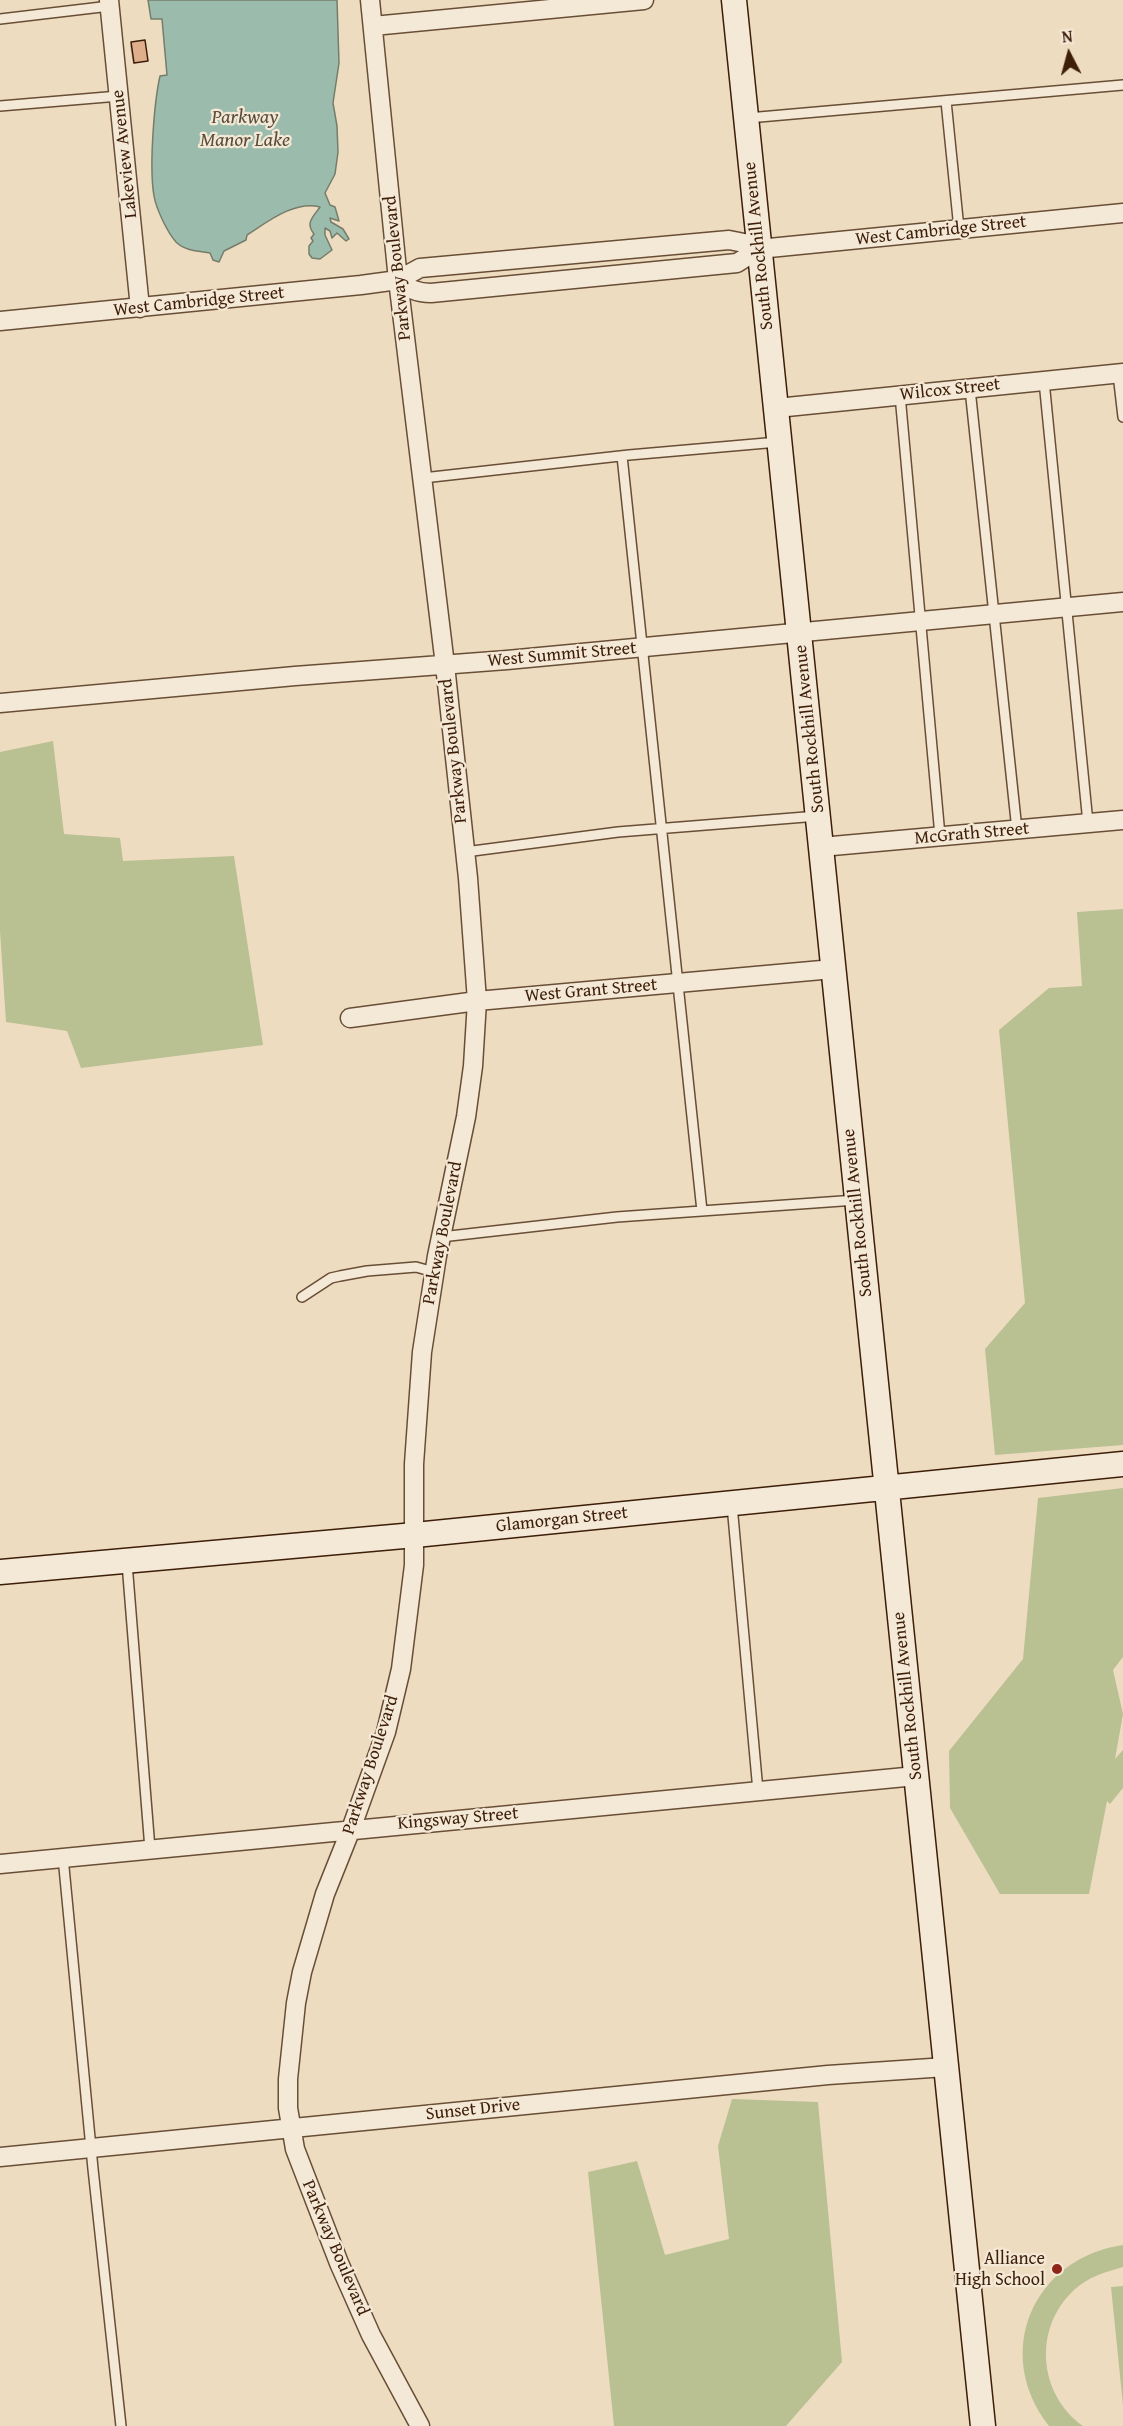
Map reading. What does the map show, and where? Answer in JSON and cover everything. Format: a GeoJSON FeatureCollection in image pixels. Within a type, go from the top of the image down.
{"type":"FeatureCollection","features":[{"type":"Feature","properties":{"kind":"street","name":"Parkway Boulevard"},"geometry":{"type":"LineString","coordinates":[[370,0],[398,280],[446,664],[477,1000],[473,1066],[466,1118],[434,1272],[422,1352],[414,1464],[415,1535],[411,1592],[401,1669],[386,1732],[325,1894],[296,2003],[288,2079],[291,2129],[315,2205],[371,2335],[420,2426]]}},
{"type":"Feature","properties":{"kind":"street"},"geometry":{"type":"LineString","coordinates":[[373,26],[644,0]]}},
{"type":"Feature","properties":{"kind":"street","name":"South Rockhill Avenue"},"geometry":{"type":"LineString","coordinates":[[734,0],[983,2426]]}},
{"type":"Feature","properties":{"kind":"street","name":"Lakeview Avenue"},"geometry":{"type":"LineString","coordinates":[[110,3],[140,308]]}},
{"type":"Feature","properties":{"kind":"street","name":"West Cambridge Street"},"geometry":{"type":"LineString","coordinates":[[0,321],[398,280],[420,268],[729,240],[759,249],[1123,213]]}},
{"type":"Feature","properties":{"kind":"street","name":"West Cambridge Street"},"geometry":{"type":"LineString","coordinates":[[398,280],[420,293],[431,293],[737,263],[759,249]]}},
{"type":"Feature","properties":{"kind":"street","name":"Wilcox Street"},"geometry":{"type":"LineString","coordinates":[[777,408],[1121,373]]}},
{"type":"Feature","properties":{"kind":"street","name":"West Summit Street"},"geometry":{"type":"LineString","coordinates":[[0,703],[1123,602]]}},
{"type":"Feature","properties":{"kind":"street","name":"McGrath Street"},"geometry":{"type":"LineString","coordinates":[[821,847],[1123,820]]}},
{"type":"Feature","properties":{"kind":"street","name":"West Grant Street"},"geometry":{"type":"LineString","coordinates":[[350,1018],[477,1000],[833,969]]}},
{"type":"Feature","properties":{"kind":"street","name":"Glamorgan Street"},"geometry":{"type":"LineString","coordinates":[[0,1572],[415,1535],[1123,1464]]}},
{"type":"Feature","properties":{"kind":"street","name":"Kingsway Street"},"geometry":{"type":"LineString","coordinates":[[0,1864],[916,1776]]}},
{"type":"Feature","properties":{"kind":"street","name":"Sunset Drive"},"geometry":{"type":"LineString","coordinates":[[0,2157],[828,2075],[945,2067]]}},
{"type":"Feature","properties":{"kind":"lane"},"geometry":{"type":"LineString","coordinates":[[0,19],[110,3]]}},
{"type":"Feature","properties":{"kind":"lane"},"geometry":{"type":"LineString","coordinates":[[746,118],[1123,85]]}},
{"type":"Feature","properties":{"kind":"lane"},"geometry":{"type":"LineString","coordinates":[[0,106],[119,96]]}},
{"type":"Feature","properties":{"kind":"lane"},"geometry":{"type":"LineString","coordinates":[[946,101],[959,229]]}},
{"type":"Feature","properties":{"kind":"lane"},"geometry":{"type":"LineString","coordinates":[[1121,373],[1123,417]]}},
{"type":"Feature","properties":{"kind":"lane"},"geometry":{"type":"LineString","coordinates":[[1044,381],[1088,823]]}},
{"type":"Feature","properties":{"kind":"lane"},"geometry":{"type":"LineString","coordinates":[[970,388],[1017,830]]}},
{"type":"Feature","properties":{"kind":"lane"},"geometry":{"type":"LineString","coordinates":[[900,395],[940,837]]}},
{"type":"Feature","properties":{"kind":"lane"},"geometry":{"type":"LineString","coordinates":[[423,478],[622,456],[780,442]]}},
{"type":"Feature","properties":{"kind":"lane"},"geometry":{"type":"LineString","coordinates":[[622,456],[702,1211]]}},
{"type":"Feature","properties":{"kind":"lane"},"geometry":{"type":"LineString","coordinates":[[465,852],[618,832],[818,816]]}},
{"type":"Feature","properties":{"kind":"lane"},"geometry":{"type":"LineString","coordinates":[[441,1237],[618,1217],[856,1200]]}},
{"type":"Feature","properties":{"kind":"lane"},"geometry":{"type":"LineString","coordinates":[[302,1297],[331,1278],[340,1276],[416,1267],[434,1272]]}},
{"type":"Feature","properties":{"kind":"lane"},"geometry":{"type":"LineString","coordinates":[[731,1502],[758,1791]]}},
{"type":"Feature","properties":{"kind":"lane"},"geometry":{"type":"LineString","coordinates":[[126,1560],[150,1849]]}},
{"type":"Feature","properties":{"kind":"lane"},"geometry":{"type":"LineString","coordinates":[[63,1857],[121,2426]]}},
{"type":"Feature","properties":{"kind":"shaded area"},"geometry":{"type":"Polygon","coordinates":[[[53,741],[64,834],[120,838],[123,861],[234,856],[263,1045],[81,1068],[67,1031],[6,1022],[0,931],[0,752],[53,741]]]}},
{"type":"Feature","properties":{"kind":"shaded area"},"geometry":{"type":"Polygon","coordinates":[[[1123,909],[1123,1445],[995,1455],[985,1349],[1025,1303],[999,1030],[1049,988],[1082,986],[1077,912],[1123,909]]]}},
{"type":"Feature","properties":{"kind":"shaded area"},"geometry":{"type":"Polygon","coordinates":[[[1123,1488],[1123,1657],[1113,1670],[1123,1714],[1115,1759],[1123,1750],[1123,1788],[1110,1804],[1107,1801],[1089,1894],[1000,1894],[950,1808],[949,1751],[1023,1659],[1038,1498],[1123,1488]]]}},
{"type":"Feature","properties":{"kind":"shaded area"},"geometry":{"type":"Polygon","coordinates":[[[732,2099],[818,2102],[842,2362],[786,2426],[614,2426],[588,2172],[637,2161],[665,2255],[729,2239],[718,2146],[732,2099]]]}},
{"type":"Feature","properties":{"kind":"shaded area"},"geometry":{"type":"Polygon","coordinates":[[[1123,2245],[1123,2267],[1097,2275],[1079,2285],[1061,2305],[1052,2323],[1047,2341],[1046,2360],[1050,2379],[1057,2397],[1068,2413],[1083,2426],[1049,2426],[1032,2398],[1024,2369],[1024,2340],[1031,2313],[1045,2289],[1065,2268],[1092,2254],[1123,2245]]]}},
{"type":"Feature","properties":{"kind":"shaded area"},"geometry":{"type":"Polygon","coordinates":[[[1123,2286],[1123,2405],[1111,2287],[1123,2286]]]}},
{"type":"Feature","properties":{"kind":"water","name":"Parkway Manor Lake"},"geometry":{"type":"Polygon","coordinates":[[[148,0],[337,0],[339,63],[333,103],[338,152],[335,174],[325,193],[330,205],[335,207],[339,221],[330,218],[331,222],[343,229],[349,239],[346,241],[337,233],[332,238],[330,231],[325,228],[325,235],[332,250],[320,259],[312,258],[309,254],[309,246],[314,234],[310,223],[320,207],[311,206],[291,209],[272,219],[247,235],[246,240],[224,251],[219,262],[213,260],[210,253],[188,249],[176,242],[159,213],[153,184],[152,153],[156,102],[160,76],[167,75],[162,19],[151,19],[148,0]]]}},
{"type":"Feature","properties":{"kind":"building"},"geometry":{"type":"Polygon","coordinates":[[[145,40],[148,61],[134,63],[131,42],[145,40]]]}},
{"type":"Feature","properties":{"kind":"place","name":"Alliance High School"},"geometry":{"type":"Point","coordinates":[1057,2269]}}]}
